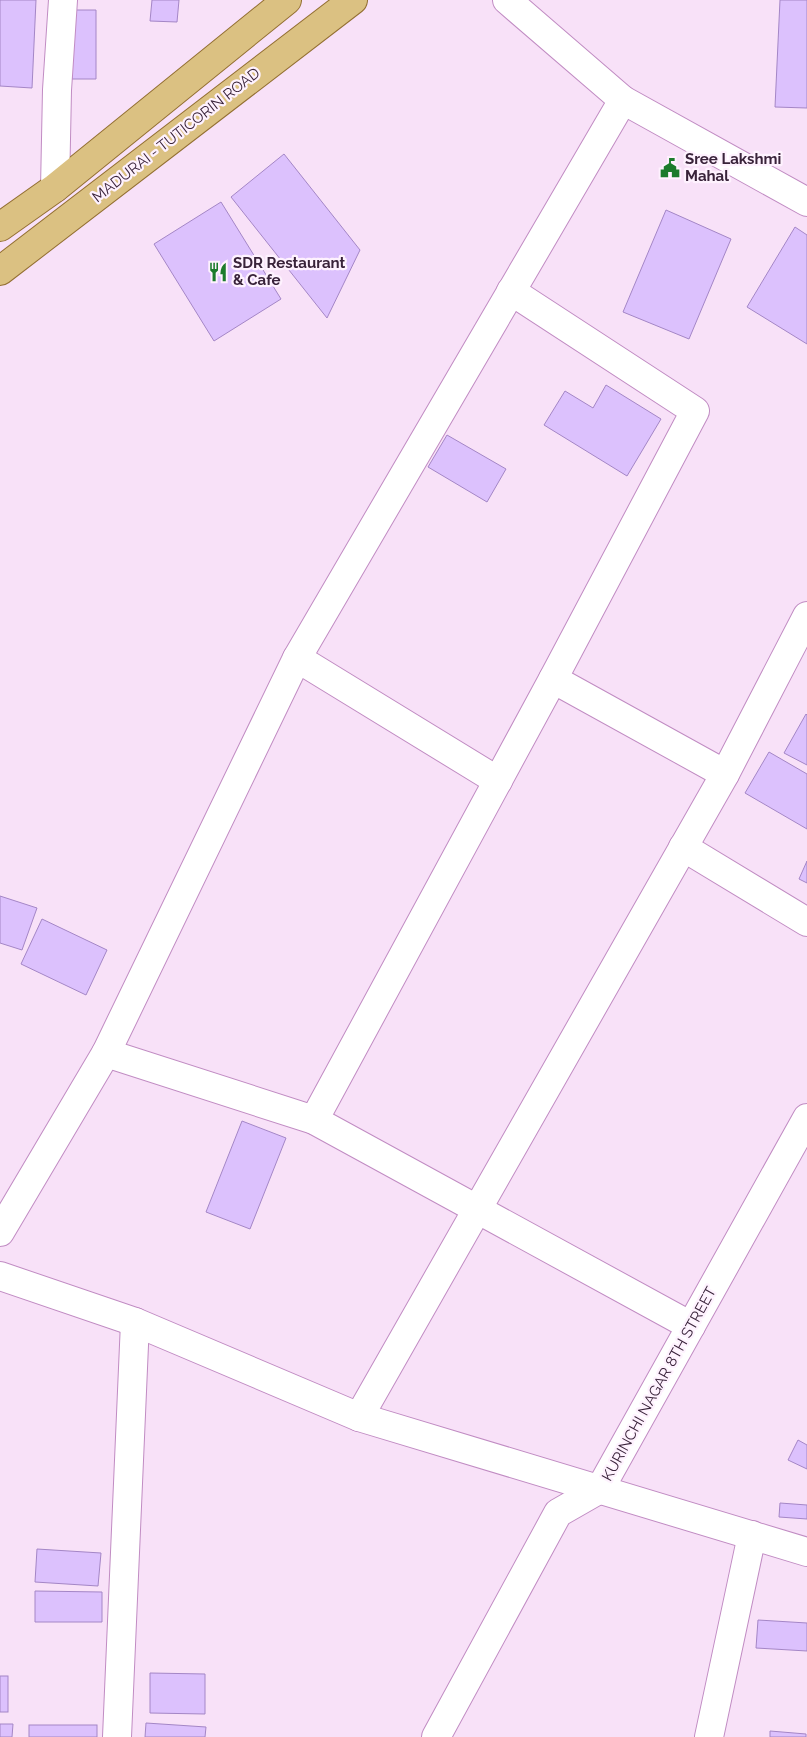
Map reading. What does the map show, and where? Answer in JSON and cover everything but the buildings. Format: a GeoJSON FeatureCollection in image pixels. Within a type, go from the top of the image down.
{"type":"FeatureCollection","features":[{"type":"Feature","properties":{"kind":"main road"},"geometry":{"type":"LineString","coordinates":[[0,227],[55,188],[287,0]]}},
{"type":"Feature","properties":{"kind":"main road","name":"MADURAI - TUTICORIN ROAD"},"geometry":{"type":"LineString","coordinates":[[0,271],[353,0]]}},
{"type":"Feature","properties":{"kind":"street"},"geometry":{"type":"LineString","coordinates":[[55,188],[57,90],[63,0]]}},
{"type":"Feature","properties":{"kind":"street"},"geometry":{"type":"LineString","coordinates":[[507,0],[622,100],[807,202]]}},
{"type":"Feature","properties":{"kind":"street"},"geometry":{"type":"LineString","coordinates":[[0,1232],[106,1053],[297,658],[622,100]]}},
{"type":"Feature","properties":{"kind":"street"},"geometry":{"type":"LineString","coordinates":[[314,1120],[553,679],[695,411],[511,291]]}},
{"type":"Feature","properties":{"kind":"street"},"geometry":{"type":"LineString","coordinates":[[359,1417],[725,774],[807,616]]}},
{"type":"Feature","properties":{"kind":"street"},"geometry":{"type":"LineString","coordinates":[[297,658],[498,781]]}},
{"type":"Feature","properties":{"kind":"street"},"geometry":{"type":"LineString","coordinates":[[553,679],[725,774]]}},
{"type":"Feature","properties":{"kind":"street"},"geometry":{"type":"LineString","coordinates":[[683,847],[807,922]]}},
{"type":"Feature","properties":{"kind":"street"},"geometry":{"type":"LineString","coordinates":[[106,1053],[314,1120],[691,1326]]}},
{"type":"Feature","properties":{"kind":"street","name":"KURINCHI NAGAR 8TH STREET"},"geometry":{"type":"LineString","coordinates":[[436,1737],[558,1513],[600,1489],[807,1118]]}},
{"type":"Feature","properties":{"kind":"street"},"geometry":{"type":"LineString","coordinates":[[0,1276],[136,1322],[359,1417],[807,1552]]}},
{"type":"Feature","properties":{"kind":"street"},"geometry":{"type":"LineString","coordinates":[[117,1737],[136,1322]]}},
{"type":"Feature","properties":{"kind":"street"},"geometry":{"type":"LineString","coordinates":[[709,1737],[752,1535]]}},
{"type":"Feature","properties":{"kind":"place","name":"Sree Lakshmi Mahal"},"geometry":{"type":"Point","coordinates":[670,168]}},
{"type":"Feature","properties":{"kind":"place","name":"SDR Restaurant & Cafe"},"geometry":{"type":"Point","coordinates":[218,272]}}]}
